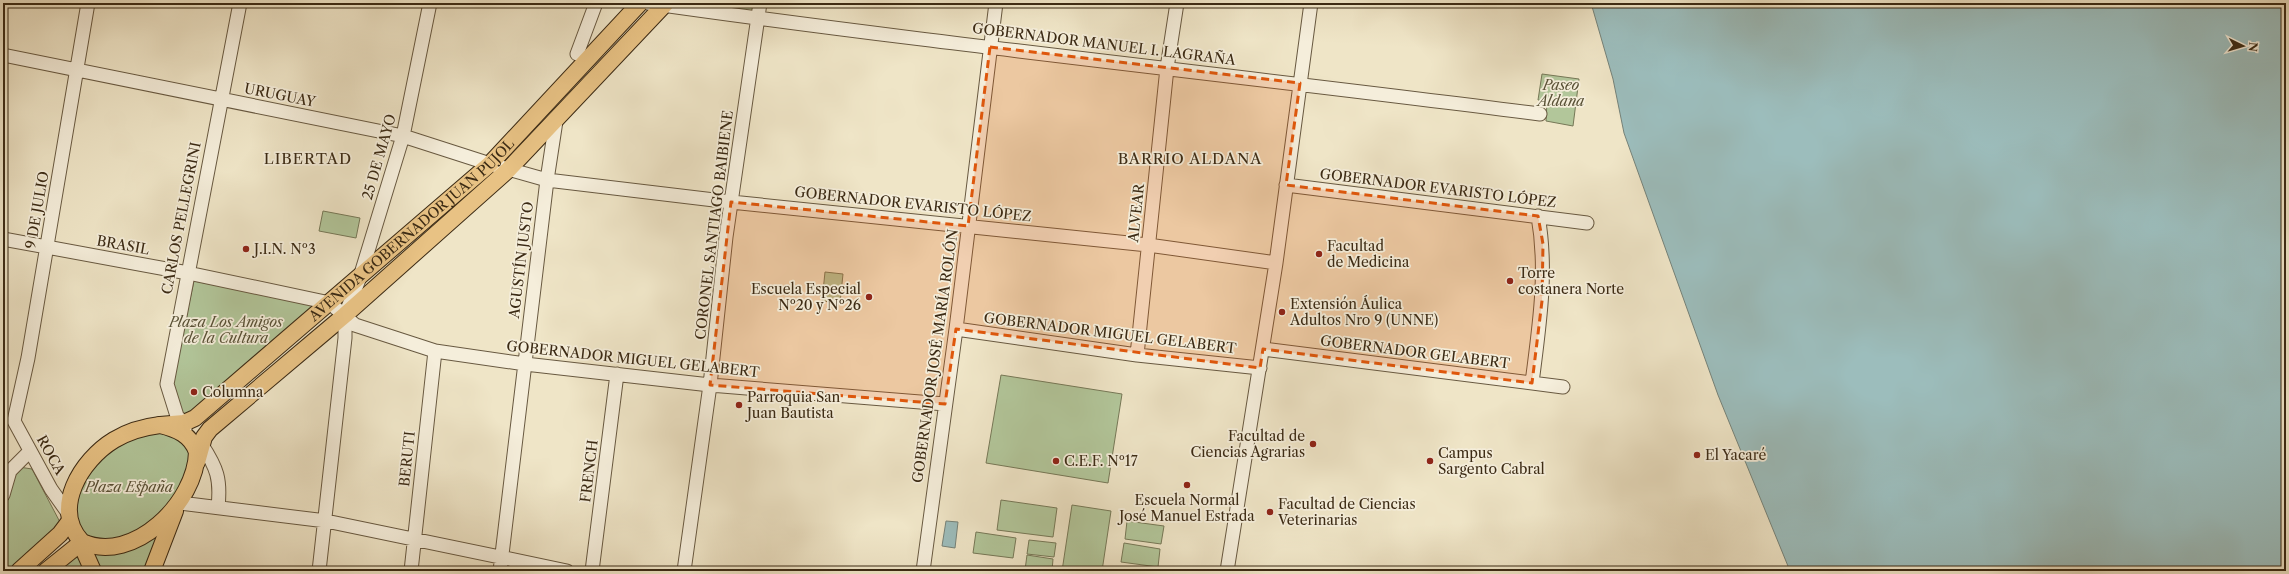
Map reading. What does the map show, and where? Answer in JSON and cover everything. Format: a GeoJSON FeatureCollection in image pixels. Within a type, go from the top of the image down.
{"type":"FeatureCollection","features":[{"type":"Feature","properties":{"kind":"main road","name":"AVENIDA GOBERNADOR JUAN PUJOL"},"geometry":{"type":"LineString","coordinates":[[197,462],[202,445],[210,429],[344,315],[508,170],[556,121],[642,28],[655,4]]}},
{"type":"Feature","properties":{"kind":"main road","name":"AVENIDA GOBERNADOR JUAN PUJOL"},"geometry":{"type":"LineString","coordinates":[[185,430],[195,418],[360,278],[490,164],[655,4]]}},
{"type":"Feature","properties":{"kind":"main road"},"geometry":{"type":"LineString","coordinates":[[19,571],[60,534],[68,518],[72,491],[88,462],[99,451],[128,432],[145,427],[160,425],[185,430],[195,446],[197,462],[193,475],[178,505],[152,571]]}},
{"type":"Feature","properties":{"kind":"main road"},"geometry":{"type":"LineString","coordinates":[[46,571],[84,543],[119,544],[132,540],[162,521],[178,505]]}},
{"type":"Feature","properties":{"kind":"main road"},"geometry":{"type":"LineString","coordinates":[[68,518],[72,531],[84,543],[85,553],[93,571]]}},
{"type":"Feature","properties":{"kind":"street","name":"9 DE JULIO"},"geometry":{"type":"LineString","coordinates":[[9,420],[28,358],[88,3]]}},
{"type":"Feature","properties":{"kind":"street","name":"CARLOS PELLEGRINI"},"geometry":{"type":"LineString","coordinates":[[185,430],[177,416],[167,384],[220,99],[240,3]]}},
{"type":"Feature","properties":{"kind":"street","name":"25 DE MAYO"},"geometry":{"type":"LineString","coordinates":[[344,315],[360,278],[403,136],[430,3]]}},
{"type":"Feature","properties":{"kind":"street"},"geometry":{"type":"LineString","coordinates":[[577,54],[596,3]]}},
{"type":"Feature","properties":{"kind":"street","name":"CORONEL SANTIAGO BAIBIENE"},"geometry":{"type":"LineString","coordinates":[[684,571],[710,384],[732,202],[760,3]]}},
{"type":"Feature","properties":{"kind":"street","name":"GOBERNADOR JOSÉ MARÍA ROLÓN"},"geometry":{"type":"LineString","coordinates":[[923,571],[956,329],[996,3]]}},
{"type":"Feature","properties":{"kind":"street","name":"ALVEAR"},"geometry":{"type":"LineString","coordinates":[[1137,355],[1167,68],[1177,3]]}},
{"type":"Feature","properties":{"kind":"street"},"geometry":{"type":"LineString","coordinates":[[1227,571],[1276,263],[1311,3]]}},
{"type":"Feature","properties":{"kind":"street","name":"GOBERNADOR MANUEL I. LAGRAÑA"},"geometry":{"type":"LineString","coordinates":[[655,4],[758,19],[1300,83],[1540,114]]}},
{"type":"Feature","properties":{"kind":"street","name":"URUGUAY"},"geometry":{"type":"LineString","coordinates":[[3,55],[403,136],[508,170],[547,180]]}},
{"type":"Feature","properties":{"kind":"street","name":"AGUSTÍN JUSTO"},"geometry":{"type":"LineString","coordinates":[[500,571],[547,180],[556,121]]}},
{"type":"Feature","properties":{"kind":"street","name":"GOBERNADOR EVARISTO LÓPEZ"},"geometry":{"type":"LineString","coordinates":[[547,180],[732,202],[1148,245],[1276,263]]}},
{"type":"Feature","properties":{"kind":"street","name":"GOBERNADOR EVARISTO LÓPEZ"},"geometry":{"type":"LineString","coordinates":[[1286,185],[1587,223]]}},
{"type":"Feature","properties":{"kind":"street"},"geometry":{"type":"LineString","coordinates":[[1532,383],[1542,301],[1543,244],[1538,216]]}},
{"type":"Feature","properties":{"kind":"street","name":"BRASIL"},"geometry":{"type":"LineString","coordinates":[[3,239],[188,273],[330,303]]}},
{"type":"Feature","properties":{"kind":"street","name":"GOBERNADOR MIGUEL GELABERT"},"geometry":{"type":"LineString","coordinates":[[330,303],[355,325],[436,351],[525,364],[710,384],[945,404]]}},
{"type":"Feature","properties":{"kind":"street"},"geometry":{"type":"LineString","coordinates":[[319,571],[326,521],[345,338],[344,315]]}},
{"type":"Feature","properties":{"kind":"street","name":"GOBERNADOR MIGUEL GELABERT"},"geometry":{"type":"LineString","coordinates":[[956,329],[1137,355],[1260,368]]}},
{"type":"Feature","properties":{"kind":"street","name":"GOBERNADOR GELABERT"},"geometry":{"type":"LineString","coordinates":[[1263,349],[1563,387]]}},
{"type":"Feature","properties":{"kind":"street","name":"BERUTI"},"geometry":{"type":"LineString","coordinates":[[411,571],[436,351]]}},
{"type":"Feature","properties":{"kind":"street","name":"FRENCH"},"geometry":{"type":"LineString","coordinates":[[592,571],[617,374]]}},
{"type":"Feature","properties":{"kind":"street","name":"ROCA"},"geometry":{"type":"LineString","coordinates":[[9,420],[30,451],[68,518]]}},
{"type":"Feature","properties":{"kind":"street"},"geometry":{"type":"LineString","coordinates":[[202,445],[214,464],[219,476],[218,507]]}},
{"type":"Feature","properties":{"kind":"street"},"geometry":{"type":"LineString","coordinates":[[3,495],[10,471],[30,451]]}},
{"type":"Feature","properties":{"kind":"street"},"geometry":{"type":"LineString","coordinates":[[178,505],[218,507],[326,521],[414,538],[567,571]]}},
{"type":"Feature","properties":{"kind":"highlighted area"},"geometry":{"type":"Polygon","coordinates":[[[990,47],[1300,83],[1286,185],[1538,216],[1543,244],[1542,301],[1532,383],[1263,349],[1260,368],[956,329],[945,404],[710,385],[731,202],[968,226],[990,47]]]}},
{"type":"Feature","properties":{"kind":"green space"},"geometry":{"type":"Polygon","coordinates":[[[685,3],[756,3],[755,12],[685,3]]]}},
{"type":"Feature","properties":{"kind":"green space","name":"Paseo Aldana"},"geometry":{"type":"Polygon","coordinates":[[[1542,74],[1579,79],[1573,126],[1546,121],[1547,101],[1538,100],[1542,74]]]}},
{"type":"Feature","properties":{"kind":"green space"},"geometry":{"type":"Polygon","coordinates":[[[323,211],[360,218],[356,238],[319,231],[323,211]]]}},
{"type":"Feature","properties":{"kind":"green space"},"geometry":{"type":"Polygon","coordinates":[[[825,272],[843,274],[840,303],[822,301],[825,272]]]}},
{"type":"Feature","properties":{"kind":"green space","name":"Plaza Los Amigos de la Cultura"},"geometry":{"type":"Polygon","coordinates":[[[194,281],[319,305],[197,411],[186,414],[181,412],[172,381],[194,281]]]}},
{"type":"Feature","properties":{"kind":"green space"},"geometry":{"type":"Polygon","coordinates":[[[1001,375],[1122,394],[1108,483],[986,463],[1001,375]]]}},
{"type":"Feature","properties":{"kind":"green space","name":"Plaza España"},"geometry":{"type":"Polygon","coordinates":[[[141,432],[174,433],[188,448],[190,464],[171,506],[132,535],[100,541],[83,534],[72,509],[74,497],[98,458],[141,432]]]}},
{"type":"Feature","properties":{"kind":"green space"},"geometry":{"type":"Polygon","coordinates":[[[19,467],[32,469],[61,524],[56,534],[11,571],[3,571],[3,530],[8,489],[19,467]]]}},
{"type":"Feature","properties":{"kind":"green space"},"geometry":{"type":"Polygon","coordinates":[[[1001,500],[1057,508],[1053,537],[997,530],[1001,500]]]}},
{"type":"Feature","properties":{"kind":"green space"},"geometry":{"type":"Polygon","coordinates":[[[1072,505],[1111,511],[1102,571],[1062,571],[1072,505]]]}},
{"type":"Feature","properties":{"kind":"green space"},"geometry":{"type":"Polygon","coordinates":[[[1127,521],[1164,526],[1161,544],[1125,539],[1127,521]]]}},
{"type":"Feature","properties":{"kind":"green space"},"geometry":{"type":"Polygon","coordinates":[[[976,532],[1016,538],[1013,558],[973,553],[976,532]]]}},
{"type":"Feature","properties":{"kind":"green space"},"geometry":{"type":"Polygon","coordinates":[[[155,535],[159,536],[145,571],[99,571],[92,555],[95,551],[155,535]]]}},
{"type":"Feature","properties":{"kind":"green space"},"geometry":{"type":"Polygon","coordinates":[[[1029,540],[1056,543],[1054,557],[1027,554],[1029,540]]]}},
{"type":"Feature","properties":{"kind":"green space"},"geometry":{"type":"Polygon","coordinates":[[[1124,543],[1160,549],[1158,567],[1121,562],[1124,543]]]}},
{"type":"Feature","properties":{"kind":"green space"},"geometry":{"type":"Polygon","coordinates":[[[1027,555],[1053,559],[1052,571],[1025,570],[1027,555]]]}},
{"type":"Feature","properties":{"kind":"green space"},"geometry":{"type":"Polygon","coordinates":[[[74,557],[79,558],[86,571],[55,571],[74,557]]]}},
{"type":"Feature","properties":{"kind":"water"},"geometry":{"type":"Polygon","coordinates":[[[1591,3],[2286,3],[2286,571],[1790,571],[1718,395],[1624,133],[1613,79],[1591,3]]]}},
{"type":"Feature","properties":{"kind":"water"},"geometry":{"type":"Polygon","coordinates":[[[946,521],[958,522],[955,548],[942,546],[946,521]]]}},
{"type":"Feature","properties":{"kind":"place","name":"J.I.N. Nº3"},"geometry":{"type":"Point","coordinates":[246,249]}},
{"type":"Feature","properties":{"kind":"place","name":"Facultad de Medicina"},"geometry":{"type":"Point","coordinates":[1319,254]}},
{"type":"Feature","properties":{"kind":"place","name":"Torre costanera Norte"},"geometry":{"type":"Point","coordinates":[1510,281]}},
{"type":"Feature","properties":{"kind":"place","name":"Escuela Especial Nº20 y Nº26"},"geometry":{"type":"Point","coordinates":[869,297]}},
{"type":"Feature","properties":{"kind":"place","name":"Extensión Áulica Adultos Nro 9 (UNNE)"},"geometry":{"type":"Point","coordinates":[1282,312]}},
{"type":"Feature","properties":{"kind":"place","name":"Columna"},"geometry":{"type":"Point","coordinates":[194,392]}},
{"type":"Feature","properties":{"kind":"place","name":"Parroquia San Juan Bautista"},"geometry":{"type":"Point","coordinates":[739,405]}},
{"type":"Feature","properties":{"kind":"place","name":"Facultad de Ciencias Agrarias"},"geometry":{"type":"Point","coordinates":[1313,444]}},
{"type":"Feature","properties":{"kind":"place","name":"El Yacaré"},"geometry":{"type":"Point","coordinates":[1697,455]}},
{"type":"Feature","properties":{"kind":"place","name":"C.E.F. Nº17"},"geometry":{"type":"Point","coordinates":[1056,461]}},
{"type":"Feature","properties":{"kind":"place","name":"Campus Sargento Cabral"},"geometry":{"type":"Point","coordinates":[1430,461]}},
{"type":"Feature","properties":{"kind":"place","name":"Escuela Normal José Manuel Estrada"},"geometry":{"type":"Point","coordinates":[1187,485]}},
{"type":"Feature","properties":{"kind":"place","name":"Facultad de Ciencias Veterinarias"},"geometry":{"type":"Point","coordinates":[1270,512]}},
{"type":"Feature","properties":{"kind":"district","name":"LIBERTAD"},"geometry":{"type":"Point","coordinates":[308,159]}},
{"type":"Feature","properties":{"kind":"district","name":"BARRIO ALDANA"},"geometry":{"type":"Point","coordinates":[1190,159]}}]}
